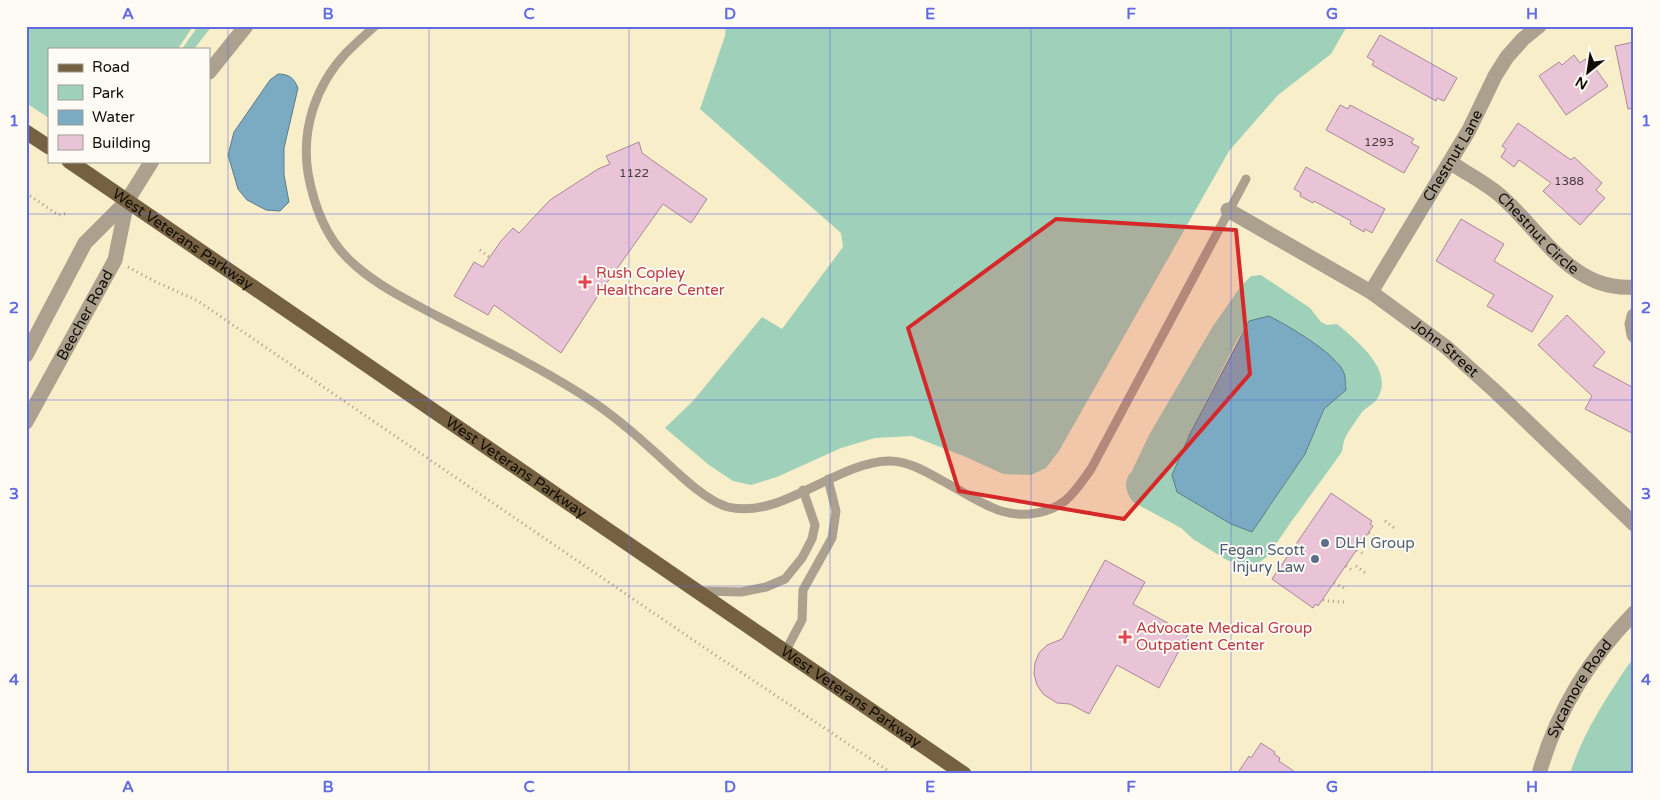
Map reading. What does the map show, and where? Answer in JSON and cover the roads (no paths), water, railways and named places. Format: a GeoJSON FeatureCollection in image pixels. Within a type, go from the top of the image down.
{"type":"FeatureCollection","features":[{"type":"Feature","properties":{"kind":"main road"},"geometry":{"type":"LineString","coordinates":[[26,132],[48,146]]}},
{"type":"Feature","properties":{"kind":"main road","name":"West Veterans Parkway"},"geometry":{"type":"LineString","coordinates":[[70,162],[964,774]]}},
{"type":"Feature","properties":{"kind":"street"},"geometry":{"type":"LineString","coordinates":[[210,71],[246,26]]}},
{"type":"Feature","properties":{"kind":"street","name":"Chestnut Lane"},"geometry":{"type":"LineString","coordinates":[[1372,292],[1469,130],[1492,80],[1507,57],[1523,39],[1539,26]]}},
{"type":"Feature","properties":{"kind":"street","name":"Beecher Road"},"geometry":{"type":"LineString","coordinates":[[26,355],[85,243],[128,201],[151,162]]}},
{"type":"Feature","properties":{"kind":"street","name":"Chestnut Circle"},"geometry":{"type":"LineString","coordinates":[[1450,162],[1501,197],[1558,256],[1576,271],[1609,286],[1634,287]]}},
{"type":"Feature","properties":{"kind":"street","name":"Beecher Road"},"geometry":{"type":"LineString","coordinates":[[26,422],[115,260],[128,201]]}},
{"type":"Feature","properties":{"kind":"street","name":"John Street"},"geometry":{"type":"LineString","coordinates":[[1228,210],[1372,292],[1446,347],[1496,391],[1634,524]]}},
{"type":"Feature","properties":{"kind":"street"},"geometry":{"type":"LineString","coordinates":[[1634,316],[1632,324],[1634,335]]}},
{"type":"Feature","properties":{"kind":"street","name":"Sycamore Road"},"geometry":{"type":"LineString","coordinates":[[1539,774],[1557,724],[1577,685],[1601,651],[1634,613]]}},
{"type":"Feature","properties":{"kind":"lane"},"geometry":{"type":"LineString","coordinates":[[374,26],[344,55],[327,78],[315,100],[309,122],[306,145],[311,189],[317,209],[339,248],[355,266],[393,293],[554,377],[599,406],[702,492],[714,501],[729,507],[760,508],[828,479],[859,468],[889,461],[907,464],[927,472],[992,508],[1012,514],[1030,514],[1048,510],[1064,501],[1079,486],[1091,469],[1246,179]]}},
{"type":"Feature","properties":{"kind":"lane"},"geometry":{"type":"LineString","coordinates":[[784,652],[802,620],[803,590],[832,538],[836,511],[828,479]]}},
{"type":"Feature","properties":{"kind":"lane"},"geometry":{"type":"LineString","coordinates":[[697,591],[741,592],[766,587],[785,579],[805,552],[812,539],[815,525],[803,490]]}},
{"type":"Feature","properties":{"kind":"water"},"geometry":{"type":"Polygon","coordinates":[[[278,74],[291,77],[298,88],[284,148],[284,175],[289,202],[280,211],[266,210],[247,200],[238,189],[228,155],[234,132],[270,80],[278,74]]]}},
{"type":"Feature","properties":{"kind":"water"},"geometry":{"type":"Polygon","coordinates":[[[1269,316],[1331,356],[1344,373],[1346,390],[1324,409],[1305,454],[1252,532],[1231,524],[1177,492],[1172,475],[1190,434],[1249,321],[1269,316]]]}},
{"type":"Feature","properties":{"kind":"place","name":"Rush Copley Healthcare Center"},"geometry":{"type":"Point","coordinates":[585,282]}},
{"type":"Feature","properties":{"kind":"place","name":"DLH Group"},"geometry":{"type":"Point","coordinates":[1325,543]}},
{"type":"Feature","properties":{"kind":"place","name":"Fegan Scott Injury Law"},"geometry":{"type":"Point","coordinates":[1315,559]}},
{"type":"Feature","properties":{"kind":"place","name":"Advocate Medical Group Outpatient Center"},"geometry":{"type":"Point","coordinates":[1125,637]}}]}
